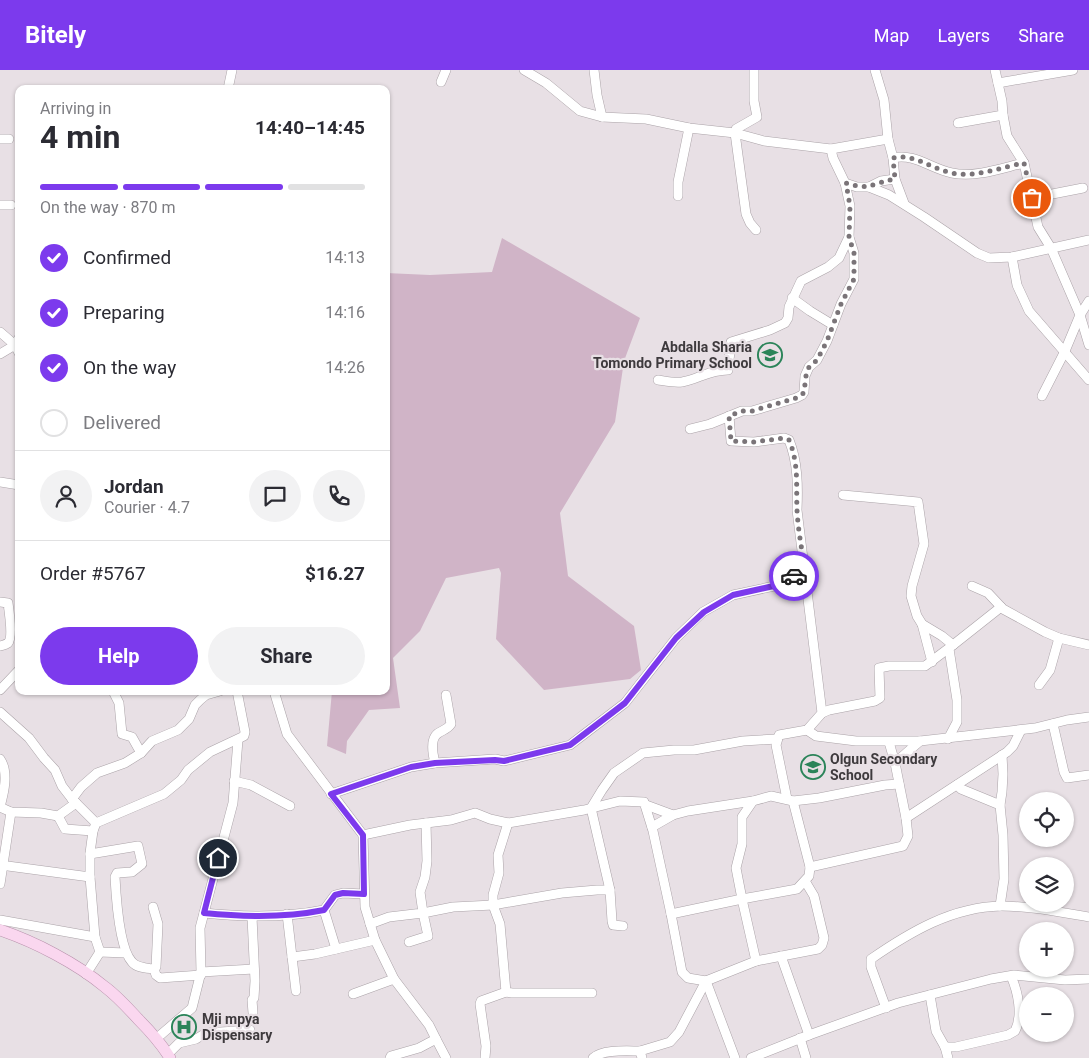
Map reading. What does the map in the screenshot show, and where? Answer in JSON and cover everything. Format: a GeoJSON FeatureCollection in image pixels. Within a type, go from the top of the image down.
{"type":"FeatureCollection","features":[{"type":"Feature","properties":{"kind":"main road"},"geometry":{"type":"LineString","coordinates":[[0,930],[46,950],[103,985],[156,1038],[169,1056]]}},
{"type":"Feature","properties":{"kind":"street"},"geometry":{"type":"LineString","coordinates":[[229,85],[232,70]]}},
{"type":"Feature","properties":{"kind":"street"},"geometry":{"type":"LineString","coordinates":[[441,82],[446,70]]}},
{"type":"Feature","properties":{"kind":"street"},"geometry":{"type":"LineString","coordinates":[[524,70],[546,83],[580,111],[602,116],[646,119],[689,128],[735,133],[764,141],[831,149],[888,139]]}},
{"type":"Feature","properties":{"kind":"street"},"geometry":{"type":"LineString","coordinates":[[594,70],[602,116]]}},
{"type":"Feature","properties":{"kind":"street"},"geometry":{"type":"LineString","coordinates":[[754,70],[754,101],[757,117],[736,129],[735,133],[746,214],[756,230]]}},
{"type":"Feature","properties":{"kind":"street"},"geometry":{"type":"LineString","coordinates":[[876,70],[884,100],[895,179],[904,204]]}},
{"type":"Feature","properties":{"kind":"street"},"geometry":{"type":"LineString","coordinates":[[995,70],[1007,136],[1024,163],[1038,226],[1051,248],[1080,315],[1089,345]]}},
{"type":"Feature","properties":{"kind":"street"},"geometry":{"type":"LineString","coordinates":[[998,83],[1073,70]]}},
{"type":"Feature","properties":{"kind":"street"},"geometry":{"type":"LineString","coordinates":[[958,123],[1004,115]]}},
{"type":"Feature","properties":{"kind":"street"},"geometry":{"type":"LineString","coordinates":[[678,196],[678,182],[689,128]]}},
{"type":"Feature","properties":{"kind":"street"},"geometry":{"type":"LineString","coordinates":[[831,149],[842,180],[846,183],[857,187],[869,187],[888,195],[977,253],[989,258],[1012,257],[1089,240]]}},
{"type":"Feature","properties":{"kind":"street"},"geometry":{"type":"LineString","coordinates":[[893,158],[908,156],[953,174],[969,174],[1024,163]]}},
{"type":"Feature","properties":{"kind":"street"},"geometry":{"type":"LineString","coordinates":[[869,187],[881,181],[895,179]]}},
{"type":"Feature","properties":{"kind":"street"},"geometry":{"type":"LineString","coordinates":[[690,429],[802,395],[804,392],[809,367],[817,360],[854,279],[854,253],[849,237],[850,206],[846,183]]}},
{"type":"Feature","properties":{"kind":"street"},"geometry":{"type":"LineString","coordinates":[[1032,198],[1084,188]]}},
{"type":"Feature","properties":{"kind":"street"},"geometry":{"type":"LineString","coordinates":[[0,205],[10,205]]}},
{"type":"Feature","properties":{"kind":"street"},"geometry":{"type":"LineString","coordinates":[[658,380],[680,383],[700,377],[708,372],[728,370],[731,342],[770,330],[785,323],[792,298],[804,278],[828,267],[839,258],[849,237]]}},
{"type":"Feature","properties":{"kind":"street"},"geometry":{"type":"LineString","coordinates":[[1012,257],[1017,285],[1024,302],[1048,334],[1089,376]]}},
{"type":"Feature","properties":{"kind":"street"},"geometry":{"type":"LineString","coordinates":[[792,298],[833,324]]}},
{"type":"Feature","properties":{"kind":"street"},"geometry":{"type":"LineString","coordinates":[[1042,396],[1065,351],[1080,315],[1089,301]]}},
{"type":"Feature","properties":{"kind":"street"},"geometry":{"type":"LineString","coordinates":[[0,332],[15,343]]}},
{"type":"Feature","properties":{"kind":"street"},"geometry":{"type":"LineString","coordinates":[[0,354],[15,346]]}},
{"type":"Feature","properties":{"kind":"street"},"geometry":{"type":"LineString","coordinates":[[671,914],[797,889],[809,876],[810,867],[776,745],[779,735],[807,730],[817,721],[822,712],[797,510],[798,488],[792,447],[789,440],[784,438],[754,442],[731,441],[729,416]]}},
{"type":"Feature","properties":{"kind":"street"},"geometry":{"type":"LineString","coordinates":[[0,482],[15,484]]}},
{"type":"Feature","properties":{"kind":"street"},"geometry":{"type":"LineString","coordinates":[[843,495],[918,502],[924,544],[911,596],[917,616],[922,624],[932,662]]}},
{"type":"Feature","properties":{"kind":"street"},"geometry":{"type":"LineString","coordinates":[[331,794],[391,773],[435,763],[504,761],[570,745],[625,703],[676,638],[704,612],[733,595],[778,585],[805,570]]}},
{"type":"Feature","properties":{"kind":"street"},"geometry":{"type":"LineString","coordinates":[[972,586],[988,593],[1001,608],[1045,632],[1059,638],[1089,645]]}},
{"type":"Feature","properties":{"kind":"street"},"geometry":{"type":"LineString","coordinates":[[0,602],[8,603],[10,626],[10,640],[8,643],[0,646]]}},
{"type":"Feature","properties":{"kind":"street"},"geometry":{"type":"LineString","coordinates":[[822,712],[875,701],[880,698],[879,668],[882,666],[925,666],[1001,608]]}},
{"type":"Feature","properties":{"kind":"street"},"geometry":{"type":"LineString","coordinates":[[922,624],[942,636],[951,647],[958,722],[966,737]]}},
{"type":"Feature","properties":{"kind":"street"},"geometry":{"type":"LineString","coordinates":[[1039,684],[1050,670],[1059,638]]}},
{"type":"Feature","properties":{"kind":"street"},"geometry":{"type":"LineString","coordinates":[[0,690],[15,674]]}},
{"type":"Feature","properties":{"kind":"street"},"geometry":{"type":"LineString","coordinates":[[115,695],[119,703],[122,734],[132,737],[141,753]]}},
{"type":"Feature","properties":{"kind":"street"},"geometry":{"type":"LineString","coordinates":[[58,816],[74,801],[81,787],[97,773],[125,763],[141,753],[152,742],[178,730],[189,720],[195,705],[206,695]]}},
{"type":"Feature","properties":{"kind":"street"},"geometry":{"type":"LineString","coordinates":[[58,816],[65,829],[94,827],[164,794],[182,780],[188,770],[210,752],[244,736],[245,732],[238,695]]}},
{"type":"Feature","properties":{"kind":"street"},"geometry":{"type":"LineString","coordinates":[[275,695],[286,734],[363,835],[365,907],[375,940],[394,979],[429,1025],[446,1058]]}},
{"type":"Feature","properties":{"kind":"street"},"geometry":{"type":"LineString","coordinates":[[435,763],[432,753],[434,738],[437,733],[448,729],[450,724],[446,695]]}},
{"type":"Feature","properties":{"kind":"street"},"geometry":{"type":"LineString","coordinates":[[0,726],[1,713]]}},
{"type":"Feature","properties":{"kind":"street"},"geometry":{"type":"LineString","coordinates":[[1,713],[29,738],[55,770],[62,786],[94,827],[90,854],[90,877],[95,937],[100,952]]}},
{"type":"Feature","properties":{"kind":"street"},"geometry":{"type":"LineString","coordinates":[[807,730],[816,736],[889,742],[920,741],[1021,730],[1089,717]]}},
{"type":"Feature","properties":{"kind":"street"},"geometry":{"type":"LineString","coordinates":[[948,738],[958,722]]}},
{"type":"Feature","properties":{"kind":"street"},"geometry":{"type":"LineString","coordinates":[[1054,724],[1064,772],[1067,778],[1089,776]]}},
{"type":"Feature","properties":{"kind":"street"},"geometry":{"type":"LineString","coordinates":[[906,818],[1002,755],[1013,746],[1021,730]]}},
{"type":"Feature","properties":{"kind":"street"},"geometry":{"type":"LineString","coordinates":[[156,1038],[192,1008],[201,974],[200,928],[233,802],[238,740]]}},
{"type":"Feature","properties":{"kind":"street"},"geometry":{"type":"LineString","coordinates":[[624,926],[613,925],[610,890],[591,808],[614,773],[643,753],[694,750],[743,741],[777,740]]}},
{"type":"Feature","properties":{"kind":"street"},"geometry":{"type":"LineString","coordinates":[[895,763],[920,741]]}},
{"type":"Feature","properties":{"kind":"street"},"geometry":{"type":"LineString","coordinates":[[810,867],[902,846],[908,836],[906,818],[889,742]]}},
{"type":"Feature","properties":{"kind":"street"},"geometry":{"type":"LineString","coordinates":[[1000,906],[1004,879],[1000,805],[1003,774],[1002,755]]}},
{"type":"Feature","properties":{"kind":"street"},"geometry":{"type":"LineString","coordinates":[[0,759],[4,764],[5,776],[4,792],[0,807],[11,812],[41,813],[58,816]]}},
{"type":"Feature","properties":{"kind":"street"},"geometry":{"type":"LineString","coordinates":[[234,781],[251,785],[290,806]]}},
{"type":"Feature","properties":{"kind":"street"},"geometry":{"type":"LineString","coordinates":[[652,827],[673,815],[688,811],[771,796],[790,800],[819,798],[899,784]]}},
{"type":"Feature","properties":{"kind":"street"},"geometry":{"type":"LineString","coordinates":[[957,785],[961,790],[1000,805]]}},
{"type":"Feature","properties":{"kind":"street"},"geometry":{"type":"LineString","coordinates":[[363,835],[451,820],[475,813],[490,819],[508,822],[591,808],[620,801],[639,800],[646,805],[673,815]]}},
{"type":"Feature","properties":{"kind":"street"},"geometry":{"type":"LineString","coordinates":[[753,800],[742,817],[742,844],[736,868],[756,961]]}},
{"type":"Feature","properties":{"kind":"street"},"geometry":{"type":"LineString","coordinates":[[646,805],[682,972],[688,978],[706,981],[756,961],[818,949],[822,945],[824,938],[814,896],[805,881]]}},
{"type":"Feature","properties":{"kind":"street"},"geometry":{"type":"LineString","coordinates":[[0,884],[11,812]]}},
{"type":"Feature","properties":{"kind":"street"},"geometry":{"type":"LineString","coordinates":[[506,992],[500,924],[493,905],[493,892],[498,873],[498,855],[508,822]]}},
{"type":"Feature","properties":{"kind":"street"},"geometry":{"type":"LineString","coordinates":[[409,942],[428,936],[420,892],[428,860],[426,824]]}},
{"type":"Feature","properties":{"kind":"street"},"geometry":{"type":"LineString","coordinates":[[90,854],[136,846],[139,848],[142,864],[132,872],[117,874],[115,877],[117,908],[126,953],[137,966],[154,969]]}},
{"type":"Feature","properties":{"kind":"street"},"geometry":{"type":"LineString","coordinates":[[2,865],[90,877]]}},
{"type":"Feature","properties":{"kind":"street"},"geometry":{"type":"LineString","coordinates":[[370,924],[389,916],[423,913],[453,907],[493,905],[562,893],[610,890]]}},
{"type":"Feature","properties":{"kind":"street"},"geometry":{"type":"LineString","coordinates":[[204,913],[252,917],[324,910],[335,895],[343,893],[364,894]]}},
{"type":"Feature","properties":{"kind":"street"},"geometry":{"type":"LineString","coordinates":[[886,1008],[871,967],[871,959],[897,941],[939,919],[948,915],[1000,906],[1089,917]]}},
{"type":"Feature","properties":{"kind":"street"},"geometry":{"type":"LineString","coordinates":[[153,908],[158,924],[156,968],[154,969],[156,975],[160,978],[254,970]]}},
{"type":"Feature","properties":{"kind":"street"},"geometry":{"type":"LineString","coordinates":[[324,910],[336,949]]}},
{"type":"Feature","properties":{"kind":"street"},"geometry":{"type":"LineString","coordinates":[[287,914],[296,991]]}},
{"type":"Feature","properties":{"kind":"street"},"geometry":{"type":"LineString","coordinates":[[252,917],[253,1013]]}},
{"type":"Feature","properties":{"kind":"street"},"geometry":{"type":"LineString","coordinates":[[0,920],[95,937]]}},
{"type":"Feature","properties":{"kind":"street"},"geometry":{"type":"LineString","coordinates":[[292,957],[315,954],[375,940]]}},
{"type":"Feature","properties":{"kind":"street"},"geometry":{"type":"LineString","coordinates":[[100,952],[126,953]]}},
{"type":"Feature","properties":{"kind":"street"},"geometry":{"type":"LineString","coordinates":[[86,974],[100,952]]}},
{"type":"Feature","properties":{"kind":"street"},"geometry":{"type":"LineString","coordinates":[[781,956],[809,1034]]}},
{"type":"Feature","properties":{"kind":"street"},"geometry":{"type":"LineString","coordinates":[[944,1047],[956,1047],[1015,1032],[1019,1018],[1016,988],[1011,976]]}},
{"type":"Feature","properties":{"kind":"street"},"geometry":{"type":"LineString","coordinates":[[751,1058],[809,1034],[886,1008],[930,995],[1011,976],[1065,980],[1089,979]]}},
{"type":"Feature","properties":{"kind":"street"},"geometry":{"type":"LineString","coordinates":[[353,994],[394,979]]}},
{"type":"Feature","properties":{"kind":"street"},"geometry":{"type":"LineString","coordinates":[[593,1058],[596,1055],[607,1053],[641,1054],[670,1042],[679,1032],[706,981]]}},
{"type":"Feature","properties":{"kind":"street"},"geometry":{"type":"LineString","coordinates":[[706,981],[735,1058]]}},
{"type":"Feature","properties":{"kind":"street"},"geometry":{"type":"LineString","coordinates":[[485,1058],[486,1046],[481,1001],[506,992],[592,993]]}},
{"type":"Feature","properties":{"kind":"street"},"geometry":{"type":"LineString","coordinates":[[930,995],[936,1031],[948,1058]]}},
{"type":"Feature","properties":{"kind":"street"},"geometry":{"type":"LineString","coordinates":[[169,1056],[179,1043],[196,1039],[206,1034],[250,1030]]}},
{"type":"Feature","properties":{"kind":"street"},"geometry":{"type":"LineString","coordinates":[[800,1038],[806,1058]]}},
{"type":"Feature","properties":{"kind":"street"},"geometry":{"type":"LineString","coordinates":[[390,1058],[391,1056],[419,1048],[436,1039]]}},
{"type":"Feature","properties":{"kind":"street"},"geometry":{"type":"LineString","coordinates":[[948,1058],[956,1047]]}},
{"type":"Feature","properties":{"kind":"shaded area"},"geometry":{"type":"Polygon","coordinates":[[[502,238],[640,318],[624,361],[615,422],[560,513],[568,576],[634,626],[641,670],[630,679],[544,690],[496,639],[501,573],[499,568],[446,578],[420,631],[393,658],[400,708],[369,710],[347,741],[346,754],[327,746],[332,695],[390,695],[390,273],[430,275],[492,272],[502,238]]]}},
{"type":"Feature","properties":{"kind":"way so far"},"geometry":{"type":"LineString","coordinates":[[794,576],[805,570],[797,510],[798,488],[792,447],[789,440],[784,438],[754,442],[731,441],[728,425],[729,416],[796,398],[804,392],[809,367],[817,360],[827,341],[841,304],[854,279],[854,253],[849,237],[850,206],[846,183],[865,188],[881,181],[895,179],[893,158],[903,156],[914,158],[953,174],[969,174],[1024,163],[1032,198]]}},
{"type":"Feature","properties":{"kind":"place","name":"Abdalla Sharia Tomondo Primary School"},"geometry":{"type":"Point","coordinates":[770,355]}},
{"type":"Feature","properties":{"kind":"place","name":"Olgun Secondary School"},"geometry":{"type":"Point","coordinates":[813,767]}},
{"type":"Feature","properties":{"kind":"place","name":"Mji mpya Dispensary"},"geometry":{"type":"Point","coordinates":[184,1027]}},
{"type":"Feature","properties":{"kind":"route"},"geometry":{"type":"LineString","coordinates":[[218,858],[204,913],[252,917],[310,913],[324,910],[335,895],[343,893],[364,894],[363,835],[331,794],[411,767],[435,763],[504,761],[570,745],[625,703],[676,638],[704,612],[733,595],[778,585],[794,576]]}}]}
